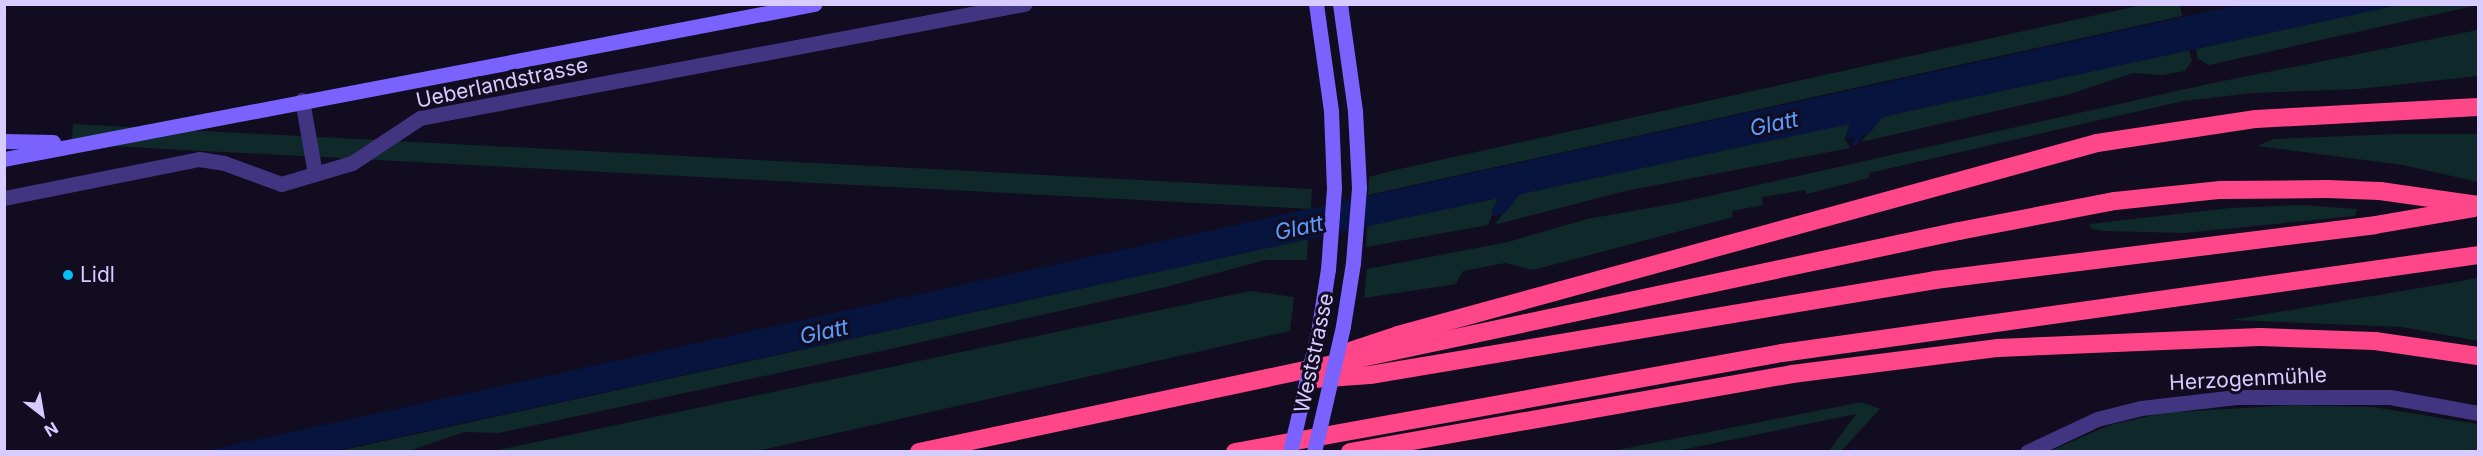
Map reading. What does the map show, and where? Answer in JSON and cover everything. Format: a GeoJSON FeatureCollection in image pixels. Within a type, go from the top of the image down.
{"type":"FeatureCollection","features":[{"type":"Feature","properties":{"kind":"highway"},"geometry":{"type":"LineString","coordinates":[[1286,374],[1398,335],[2097,143],[2256,119],[2478,107]]}},
{"type":"Feature","properties":{"kind":"highway"},"geometry":{"type":"LineString","coordinates":[[919,452],[2115,201],[2273,189],[2426,196],[2478,206]]}},
{"type":"Feature","properties":{"kind":"highway"},"geometry":{"type":"LineString","coordinates":[[1231,386],[1370,375],[1871,290],[2066,261],[2354,228],[2478,206]]}},
{"type":"Feature","properties":{"kind":"highway"},"geometry":{"type":"LineString","coordinates":[[1235,452],[1782,353],[2478,255]]}},
{"type":"Feature","properties":{"kind":"highway"},"geometry":{"type":"LineString","coordinates":[[1350,452],[1792,374],[1998,348],[2260,337],[2375,341],[2478,356]]}},
{"type":"Feature","properties":{"kind":"main road","name":"Ueberlandstrasse"},"geometry":{"type":"LineString","coordinates":[[4,159],[77,143],[814,4]]}},
{"type":"Feature","properties":{"kind":"main road","name":"Weststrasse"},"geometry":{"type":"LineString","coordinates":[[1290,452],[1319,327],[1328,269],[1334,188],[1322,34],[1316,4]]}},
{"type":"Feature","properties":{"kind":"main road","name":"Weststrasse"},"geometry":{"type":"LineString","coordinates":[[1314,452],[1343,327],[1353,263],[1359,188],[1346,33],[1340,4]]}},
{"type":"Feature","properties":{"kind":"main road","name":"Ueberlandstrasse"},"geometry":{"type":"LineString","coordinates":[[4,141],[77,143]]}},
{"type":"Feature","properties":{"kind":"street","name":"Ueberlandstrasse"},"geometry":{"type":"LineString","coordinates":[[4,198],[199,159],[224,163],[281,184],[352,163],[420,118],[1024,4]]}},
{"type":"Feature","properties":{"kind":"street"},"geometry":{"type":"LineString","coordinates":[[302,100],[315,174]]}},
{"type":"Feature","properties":{"kind":"street","name":"Herzogenmühle"},"geometry":{"type":"LineString","coordinates":[[2026,452],[2097,419],[2141,408],[2236,397],[2390,397],[2478,413]]}},
{"type":"Feature","properties":{"kind":"green space"},"geometry":{"type":"Polygon","coordinates":[[[2146,4],[2180,5],[2182,16],[1368,195],[1369,177],[1395,170],[2146,4]]]}},
{"type":"Feature","properties":{"kind":"green space"},"geometry":{"type":"Polygon","coordinates":[[[2397,5],[2478,5],[2209,65],[2198,59],[2196,49],[2397,5]]]}},
{"type":"Feature","properties":{"kind":"green space"},"geometry":{"type":"Polygon","coordinates":[[[2478,30],[2478,76],[2358,89],[2253,93],[2183,101],[1869,173],[1869,178],[1807,194],[1805,190],[1762,197],[1763,205],[1732,211],[1733,217],[1533,270],[1505,263],[1463,271],[1456,284],[1364,298],[1367,269],[1508,242],[1587,219],[1678,203],[2208,84],[2478,30]]]}},
{"type":"Feature","properties":{"kind":"green space"},"geometry":{"type":"Polygon","coordinates":[[[2189,50],[2192,61],[2185,71],[2162,75],[2133,73],[2070,94],[1861,142],[1881,117],[2189,50]]]}},
{"type":"Feature","properties":{"kind":"green space"},"geometry":{"type":"Polygon","coordinates":[[[1850,123],[1845,139],[1850,148],[1625,191],[1494,225],[1520,194],[1850,123]]]}},
{"type":"Feature","properties":{"kind":"green space"},"geometry":{"type":"Polygon","coordinates":[[[73,124],[1312,189],[1311,209],[72,144],[73,124]]]}},
{"type":"Feature","properties":{"kind":"green space"},"geometry":{"type":"Polygon","coordinates":[[[2396,134],[2478,134],[2478,182],[2403,165],[2257,146],[2274,139],[2396,134]]]}},
{"type":"Feature","properties":{"kind":"green space"},"geometry":{"type":"Polygon","coordinates":[[[1499,198],[1488,225],[1366,247],[1367,225],[1499,198]]]}},
{"type":"Feature","properties":{"kind":"green space"},"geometry":{"type":"Polygon","coordinates":[[[2302,205],[2357,209],[2355,216],[2184,233],[2104,231],[2092,229],[2089,224],[2230,208],[2302,205]]]}},
{"type":"Feature","properties":{"kind":"green space"},"geometry":{"type":"Polygon","coordinates":[[[1308,239],[1307,260],[1265,260],[1166,287],[895,348],[499,433],[464,432],[409,451],[334,452],[1308,239]]]}},
{"type":"Feature","properties":{"kind":"green space"},"geometry":{"type":"Polygon","coordinates":[[[2478,278],[2478,341],[2402,327],[2231,320],[2478,278]]]}},
{"type":"Feature","properties":{"kind":"green space"},"geometry":{"type":"Polygon","coordinates":[[[1250,291],[1294,297],[1290,331],[758,451],[494,451],[1250,291]]]}},
{"type":"Feature","properties":{"kind":"green space"},"geometry":{"type":"Polygon","coordinates":[[[1862,402],[1880,409],[1841,451],[1829,451],[1856,414],[1677,451],[1612,451],[1862,402]]]}},
{"type":"Feature","properties":{"kind":"green space"},"geometry":{"type":"Polygon","coordinates":[[[2291,405],[2373,407],[2478,424],[2478,451],[2050,451],[2110,425],[2162,413],[2291,405]]]}},
{"type":"Feature","properties":{"kind":"water","name":"Glatt"},"geometry":{"type":"Polygon","coordinates":[[[2238,5],[2399,5],[1882,117],[1870,133],[1845,139],[1850,124],[1520,194],[1504,214],[1493,216],[1491,212],[1498,198],[334,451],[200,452],[2238,5]]]}},
{"type":"Feature","properties":{"kind":"waterway"},"geometry":{"type":"LineString","coordinates":[[1855,143],[1862,130]]}},
{"type":"Feature","properties":{"kind":"place","name":"Lidl"},"geometry":{"type":"Point","coordinates":[68,275]}}]}
